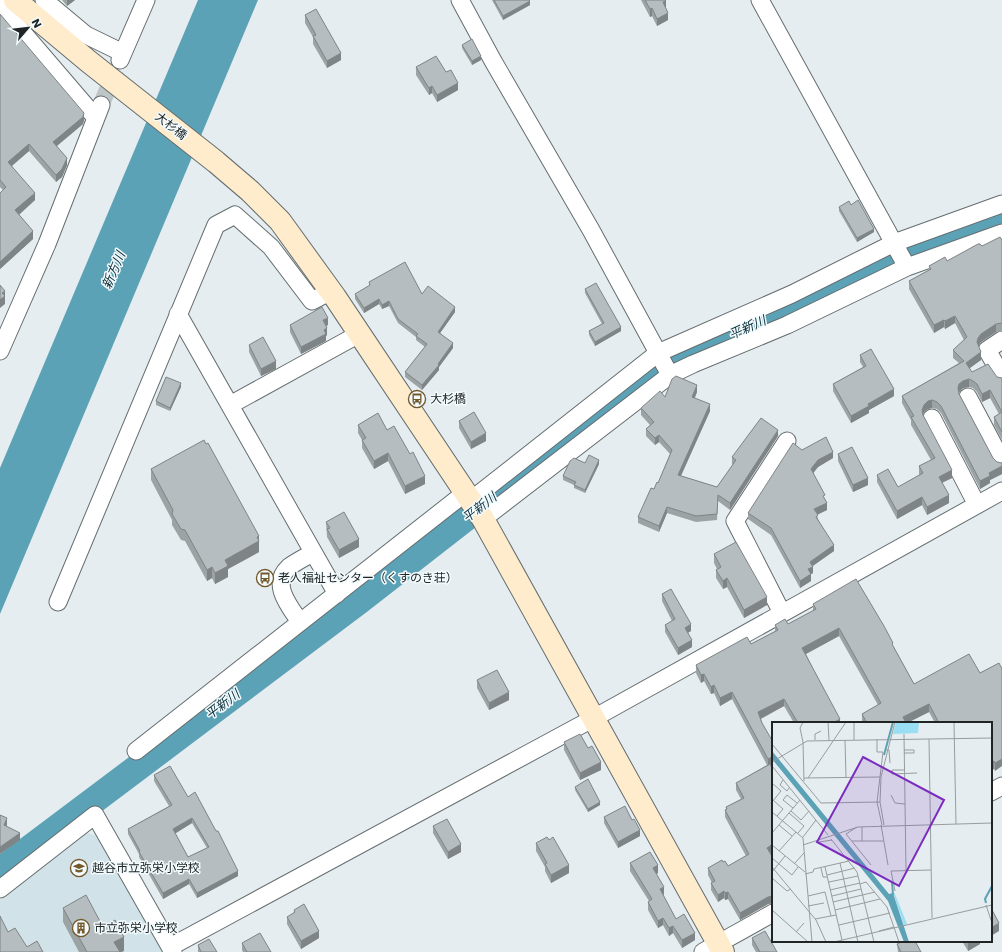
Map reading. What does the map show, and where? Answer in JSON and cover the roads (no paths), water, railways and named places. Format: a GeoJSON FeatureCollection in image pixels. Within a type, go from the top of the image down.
{"type":"FeatureCollection","features":[{"type":"Feature","properties":{"kind":"street","name":"大杉橋"},"geometry":{"type":"LineString","coordinates":[[15,0],[216,162],[250,191],[280,221],[331,291],[483,519],[594,718],[715,949]]}},
{"type":"Feature","properties":{"kind":"street"},"geometry":{"type":"LineString","coordinates":[[44,0],[86,35],[122,56],[146,0]]}},
{"type":"Feature","properties":{"kind":"street"},"geometry":{"type":"LineString","coordinates":[[460,0],[493,61],[591,230],[670,375]]}},
{"type":"Feature","properties":{"kind":"street"},"geometry":{"type":"LineString","coordinates":[[760,0],[907,267]]}},
{"type":"Feature","properties":{"kind":"street"},"geometry":{"type":"LineString","coordinates":[[0,6],[99,111],[47,244],[0,350]]}},
{"type":"Feature","properties":{"kind":"street"},"geometry":{"type":"LineString","coordinates":[[136,751],[300,622],[658,353],[792,294],[894,243],[1002,204]]}},
{"type":"Feature","properties":{"kind":"street"},"geometry":{"type":"LineString","coordinates":[[58,602],[216,225],[235,215],[271,247],[312,301],[331,291]]}},
{"type":"Feature","properties":{"kind":"street"},"geometry":{"type":"LineString","coordinates":[[483,519],[670,375],[787,325],[907,267],[1002,233]]}},
{"type":"Feature","properties":{"kind":"street"},"geometry":{"type":"LineString","coordinates":[[178,314],[337,594]]}},
{"type":"Feature","properties":{"kind":"street"},"geometry":{"type":"LineString","coordinates":[[230,405],[359,334]]}},
{"type":"Feature","properties":{"kind":"street"},"geometry":{"type":"LineString","coordinates":[[1002,340],[987,350],[1002,376]]}},
{"type":"Feature","properties":{"kind":"street"},"geometry":{"type":"LineString","coordinates":[[968,397],[1002,461]]}},
{"type":"Feature","properties":{"kind":"street"},"geometry":{"type":"LineString","coordinates":[[932,418],[977,505]]}},
{"type":"Feature","properties":{"kind":"street"},"geometry":{"type":"LineString","coordinates":[[782,613],[735,521],[787,441]]}},
{"type":"Feature","properties":{"kind":"street"},"geometry":{"type":"LineString","coordinates":[[0,889],[96,816],[172,949],[594,718],[1002,491]]}},
{"type":"Feature","properties":{"kind":"street"},"geometry":{"type":"LineString","coordinates":[[300,622],[282,592],[281,581],[284,573],[289,568],[313,552]]}},
{"type":"Feature","properties":{"kind":"street"},"geometry":{"type":"LineString","coordinates":[[992,791],[1002,786]]}},
{"type":"Feature","properties":{"kind":"street"},"geometry":{"type":"LineString","coordinates":[[715,949],[772,914]]}},
{"type":"Feature","properties":{"kind":"water","name":"新方川"},"geometry":{"type":"Polygon","coordinates":[[[198,0],[258,0],[0,614],[0,468],[198,0]]]}},
{"type":"Feature","properties":{"kind":"waterway","name":"平新川"},"geometry":{"type":"LineString","coordinates":[[0,871],[359,601],[648,376],[678,357],[880,266],[1002,217]]}},
{"type":"Feature","properties":{"kind":"tunnel"},"geometry":{"type":"LineString","coordinates":[[101,105],[116,70]]}},
{"type":"Feature","properties":{"kind":"place","name":"大杉橋"},"geometry":{"type":"Point","coordinates":[417,399]}},
{"type":"Feature","properties":{"kind":"place","name":"老人福祉センター（くすのき荘）"},"geometry":{"type":"Point","coordinates":[265,578]}},
{"type":"Feature","properties":{"kind":"place","name":"越谷市立弥栄小学校"},"geometry":{"type":"Point","coordinates":[79,868]}},
{"type":"Feature","properties":{"kind":"place","name":"市立弥栄小学校"},"geometry":{"type":"Point","coordinates":[81,928]}}]}
